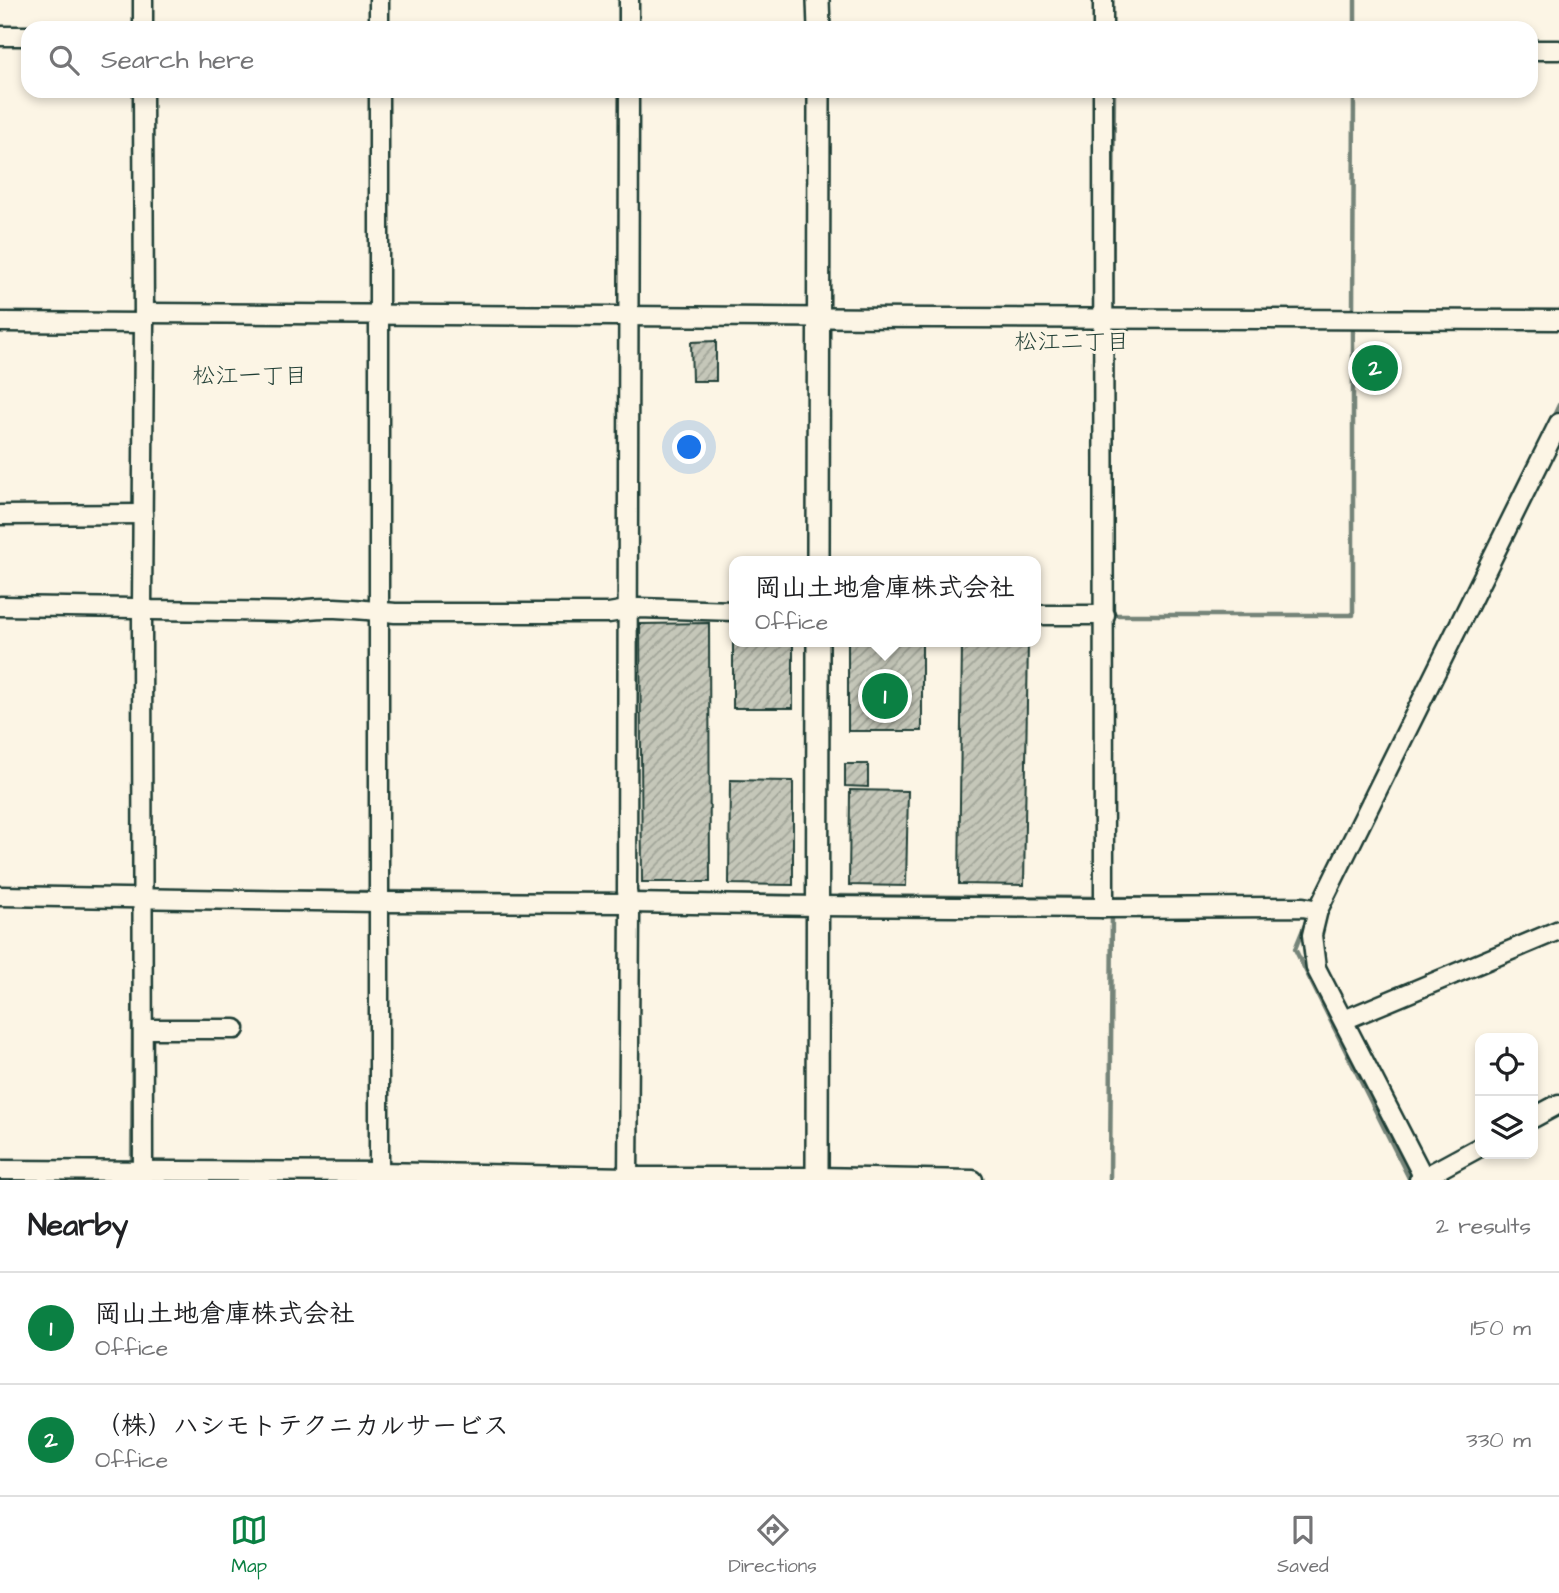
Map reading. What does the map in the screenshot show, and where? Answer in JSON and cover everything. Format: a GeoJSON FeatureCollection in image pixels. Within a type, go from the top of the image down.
{"type":"FeatureCollection","features":[{"type":"Feature","properties":{"kind":"street"},"geometry":{"type":"LineString","coordinates":[[143,0],[143,21]]}},
{"type":"Feature","properties":{"kind":"street"},"geometry":{"type":"LineString","coordinates":[[379,0],[379,21]]}},
{"type":"Feature","properties":{"kind":"street"},"geometry":{"type":"LineString","coordinates":[[629,0],[629,21]]}},
{"type":"Feature","properties":{"kind":"street"},"geometry":{"type":"LineString","coordinates":[[818,0],[819,21]]}},
{"type":"Feature","properties":{"kind":"street"},"geometry":{"type":"LineString","coordinates":[[1103,0],[1103,21]]}},
{"type":"Feature","properties":{"kind":"street"},"geometry":{"type":"LineString","coordinates":[[0,36],[21,36]]}},
{"type":"Feature","properties":{"kind":"street"},"geometry":{"type":"LineString","coordinates":[[1538,50],[1559,50]]}},
{"type":"Feature","properties":{"kind":"street"},"geometry":{"type":"LineString","coordinates":[[143,98],[143,1175]]}},
{"type":"Feature","properties":{"kind":"street"},"geometry":{"type":"LineString","coordinates":[[379,98],[379,1176]]}},
{"type":"Feature","properties":{"kind":"street"},"geometry":{"type":"LineString","coordinates":[[624,1178],[630,926],[625,899],[621,611],[629,98]]}},
{"type":"Feature","properties":{"kind":"street"},"geometry":{"type":"LineString","coordinates":[[818,98],[818,556]]}},
{"type":"Feature","properties":{"kind":"street"},"geometry":{"type":"LineString","coordinates":[[1103,98],[1107,323],[1105,615],[1108,904]]}},
{"type":"Feature","properties":{"kind":"street"},"geometry":{"type":"LineString","coordinates":[[0,322],[378,314],[624,319],[818,316],[1107,323],[1559,320]]}},
{"type":"Feature","properties":{"kind":"street"},"geometry":{"type":"LineString","coordinates":[[1475,1150],[1422,1179],[1316,968],[1312,909],[1559,423]]}},
{"type":"Feature","properties":{"kind":"street"},"geometry":{"type":"LineString","coordinates":[[0,515],[143,514]]}},
{"type":"Feature","properties":{"kind":"street"},"geometry":{"type":"LineString","coordinates":[[0,606],[291,612],[302,609],[353,609],[395,613],[621,611],[639,608],[729,611]]}},
{"type":"Feature","properties":{"kind":"street"},"geometry":{"type":"LineString","coordinates":[[1041,615],[1105,615]]}},
{"type":"Feature","properties":{"kind":"street"},"geometry":{"type":"LineString","coordinates":[[817,1179],[818,647]]}},
{"type":"Feature","properties":{"kind":"street"},"geometry":{"type":"LineString","coordinates":[[0,896],[379,902],[625,899],[817,906],[1108,904],[1312,909]]}},
{"type":"Feature","properties":{"kind":"street"},"geometry":{"type":"LineString","coordinates":[[1344,1020],[1559,930]]}},
{"type":"Feature","properties":{"kind":"street"},"geometry":{"type":"LineString","coordinates":[[143,1029],[235,1029]]}},
{"type":"Feature","properties":{"kind":"street"},"geometry":{"type":"LineString","coordinates":[[1538,1115],[1559,1104]]}},
{"type":"Feature","properties":{"kind":"street"},"geometry":{"type":"LineString","coordinates":[[0,1170],[143,1175],[973,1180]]}},
{"type":"Feature","properties":{"kind":"building"},"geometry":{"type":"Polygon","coordinates":[[[716,341],[716,381],[692,381],[691,342],[716,341]]]}},
{"type":"Feature","properties":{"kind":"building"},"geometry":{"type":"Polygon","coordinates":[[[709,623],[710,882],[642,882],[640,624],[709,623]]]}},
{"type":"Feature","properties":{"kind":"building"},"geometry":{"type":"Polygon","coordinates":[[[733,647],[793,647],[793,708],[733,708],[733,647]]]}},
{"type":"Feature","properties":{"kind":"building"},"geometry":{"type":"Polygon","coordinates":[[[848,647],[922,647],[922,731],[848,731],[848,647]]]}},
{"type":"Feature","properties":{"kind":"building"},"geometry":{"type":"Polygon","coordinates":[[[962,647],[1028,647],[1024,885],[959,884],[962,647]]]}},
{"type":"Feature","properties":{"kind":"building"},"geometry":{"type":"Polygon","coordinates":[[[845,764],[868,764],[868,787],[845,786],[845,764]]]}},
{"type":"Feature","properties":{"kind":"building"},"geometry":{"type":"Polygon","coordinates":[[[730,780],[793,781],[793,885],[729,884],[730,780]]]}},
{"type":"Feature","properties":{"kind":"building"},"geometry":{"type":"Polygon","coordinates":[[[850,790],[908,791],[906,886],[849,885],[850,790]]]}},
{"type":"Feature","properties":{"kind":"waterway"},"geometry":{"type":"LineString","coordinates":[[620,0],[620,21]]}},
{"type":"Feature","properties":{"kind":"waterway"},"geometry":{"type":"LineString","coordinates":[[1355,0],[1355,21]]}},
{"type":"Feature","properties":{"kind":"waterway"},"geometry":{"type":"LineString","coordinates":[[1112,315],[1114,98]]}},
{"type":"Feature","properties":{"kind":"waterway"},"geometry":{"type":"LineString","coordinates":[[1353,314],[1354,98]]}},
{"type":"Feature","properties":{"kind":"waterway"},"geometry":{"type":"LineString","coordinates":[[1112,323],[1112,637]]}},
{"type":"Feature","properties":{"kind":"waterway"},"geometry":{"type":"LineString","coordinates":[[1112,615],[1353,615],[1353,325]]}},
{"type":"Feature","properties":{"kind":"waterway"},"geometry":{"type":"LineString","coordinates":[[135,329],[135,431]]}},
{"type":"Feature","properties":{"kind":"waterway"},"geometry":{"type":"LineString","coordinates":[[1551,422],[1559,405]]}},
{"type":"Feature","properties":{"kind":"waterway"},"geometry":{"type":"LineString","coordinates":[[240,891],[368,892]]}},
{"type":"Feature","properties":{"kind":"waterway"},"geometry":{"type":"LineString","coordinates":[[387,892],[612,894]]}},
{"type":"Feature","properties":{"kind":"waterway"},"geometry":{"type":"LineString","coordinates":[[635,894],[795,896]]}},
{"type":"Feature","properties":{"kind":"waterway"},"geometry":{"type":"LineString","coordinates":[[840,896],[1101,898]]}},
{"type":"Feature","properties":{"kind":"waterway"},"geometry":{"type":"LineString","coordinates":[[1110,898],[1206,899]]}},
{"type":"Feature","properties":{"kind":"waterway"},"geometry":{"type":"LineString","coordinates":[[621,908],[621,980]]}},
{"type":"Feature","properties":{"kind":"waterway"},"geometry":{"type":"LineString","coordinates":[[132,1163],[134,909]]}},
{"type":"Feature","properties":{"kind":"waterway"},"geometry":{"type":"LineString","coordinates":[[1110,1180],[1112,911]]}},
{"type":"Feature","properties":{"kind":"waterway"},"geometry":{"type":"LineString","coordinates":[[1308,917],[1295,949],[1410,1180]]}},
{"type":"Feature","properties":{"kind":"place","name":"（株）ハシモトテクニカルサービス"},"geometry":{"type":"Point","coordinates":[1375,368]}},
{"type":"Feature","properties":{"kind":"place","name":"岡山土地倉庫株式会社"},"geometry":{"type":"Point","coordinates":[885,696]}},
{"type":"Feature","properties":{"kind":"district","name":"松江二丁目"},"geometry":{"type":"Point","coordinates":[1072,342]}},
{"type":"Feature","properties":{"kind":"district","name":"松江一丁目"},"geometry":{"type":"Point","coordinates":[250,376]}}]}
